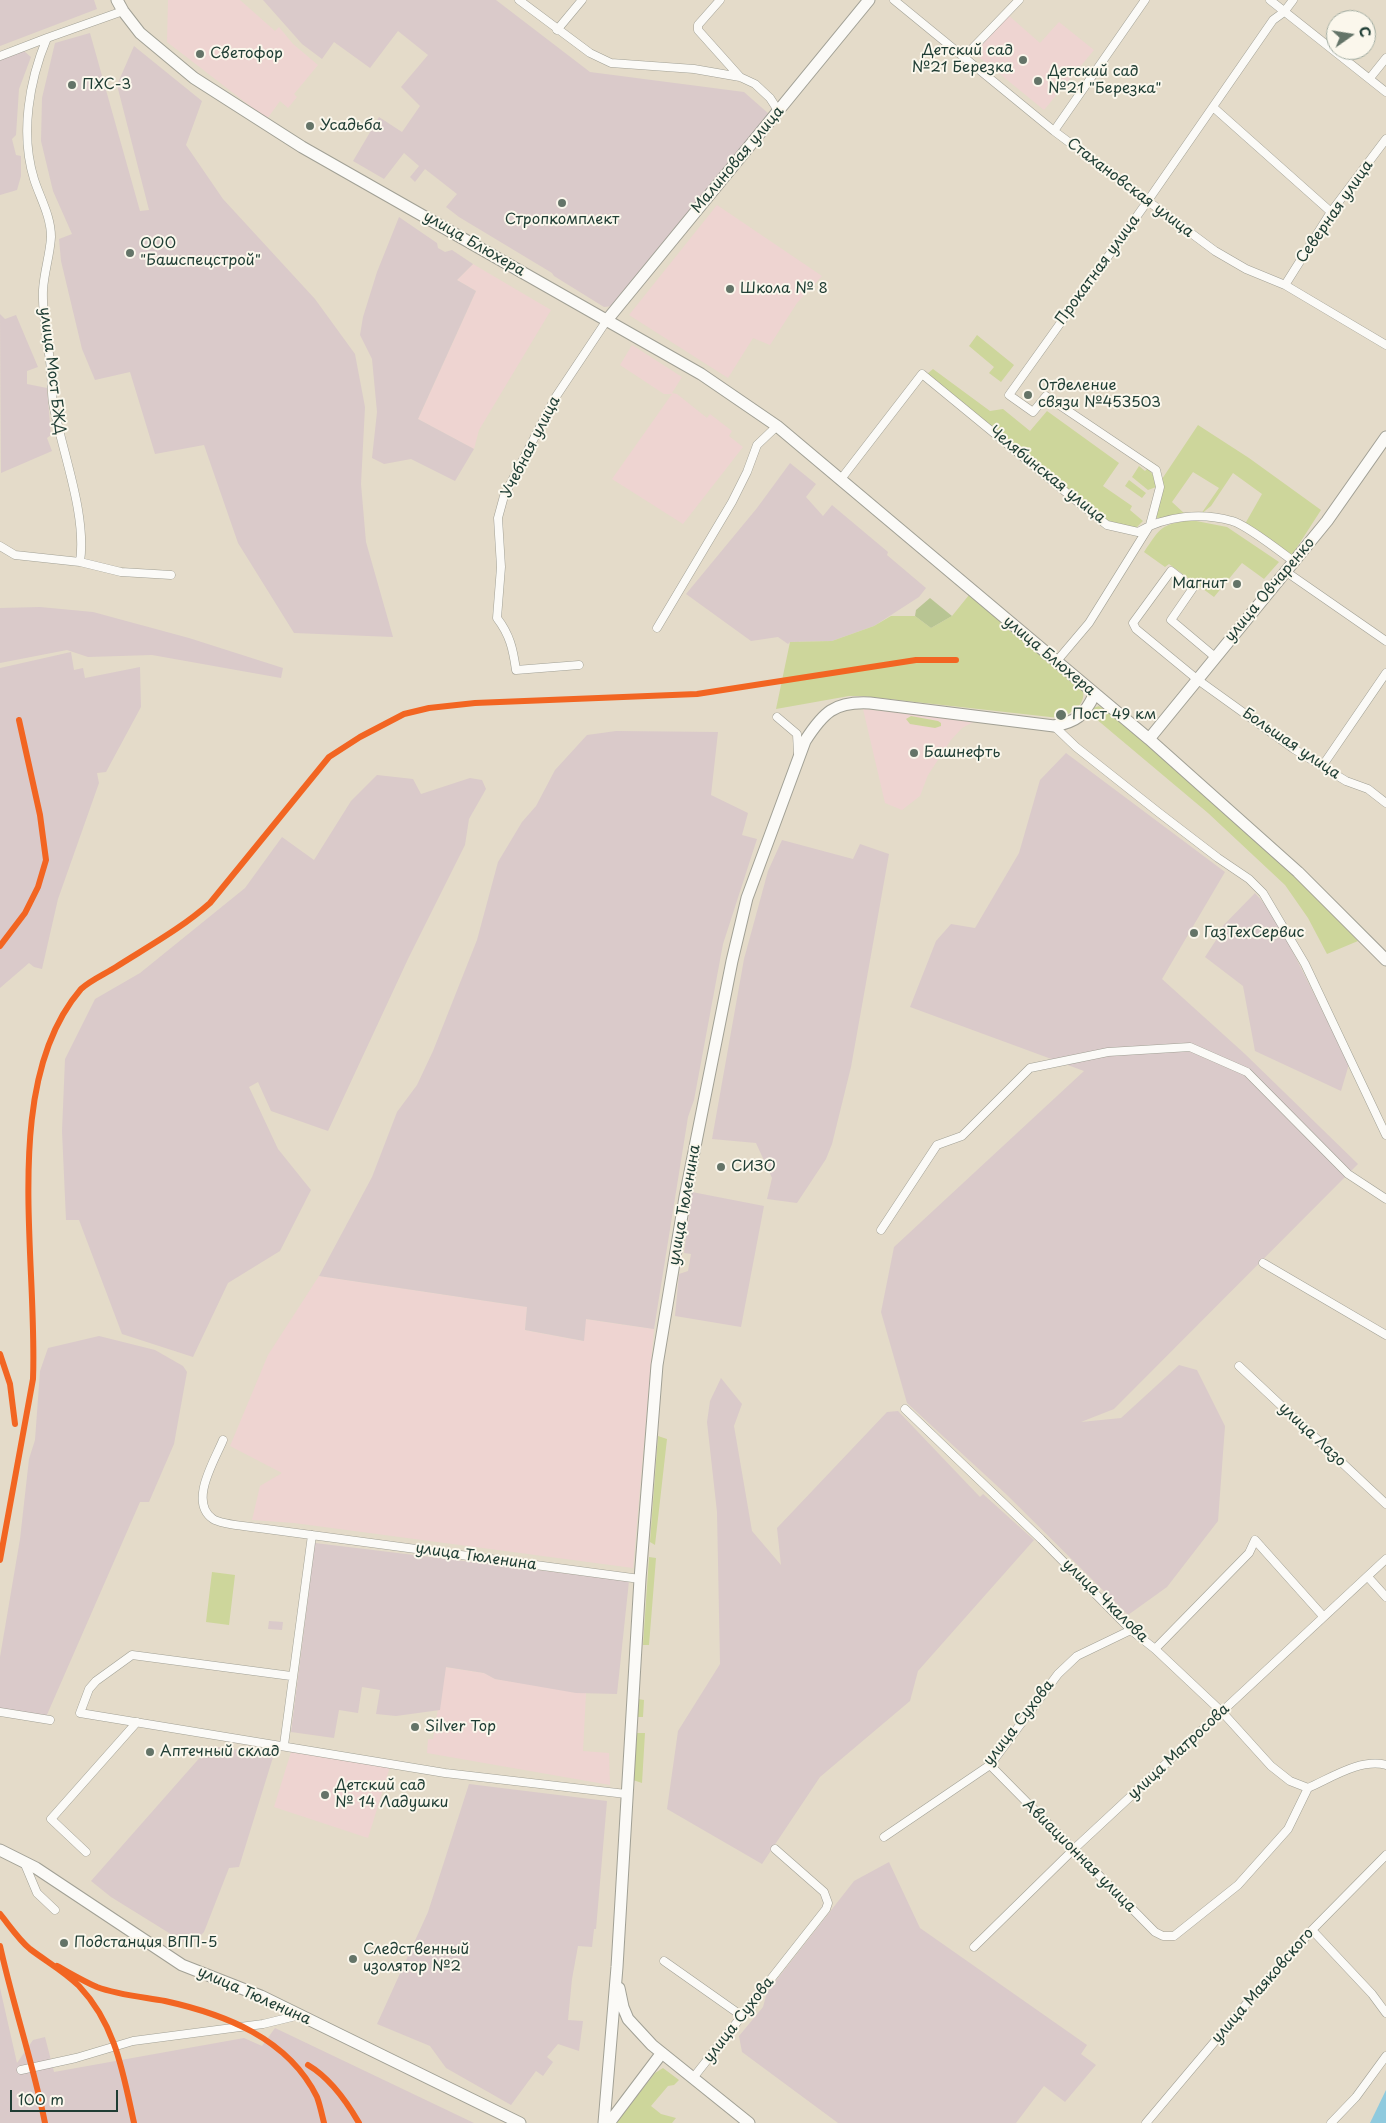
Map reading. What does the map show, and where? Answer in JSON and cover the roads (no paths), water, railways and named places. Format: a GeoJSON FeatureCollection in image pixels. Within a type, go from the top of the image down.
{"type":"FeatureCollection","features":[{"type":"Feature","properties":{"kind":"main road","name":"улица Блюхера"},"geometry":{"type":"LineString","coordinates":[[117,0],[123,12],[140,33],[194,78],[302,147],[701,374],[777,426],[1149,739],[1298,872],[1386,960]]}},
{"type":"Feature","properties":{"kind":"main road","name":"Малиновая улица"},"geometry":{"type":"LineString","coordinates":[[607,320],[869,0]]}},
{"type":"Feature","properties":{"kind":"main road","name":"улица Овчаренко"},"geometry":{"type":"LineString","coordinates":[[1149,739],[1327,521],[1386,437]]}},
{"type":"Feature","properties":{"kind":"main road"},"geometry":{"type":"LineString","coordinates":[[1054,726],[1072,723],[1080,718],[1094,694]]}},
{"type":"Feature","properties":{"kind":"main road","name":"улица Тюленина"},"geometry":{"type":"LineString","coordinates":[[604,2123],[617,1967],[640,1579],[657,1365],[687,1188],[732,962],[747,898],[805,741],[820,718],[835,707],[870,703],[1054,726]]}},
{"type":"Feature","properties":{"kind":"main road","name":"улица Тюленина"},"geometry":{"type":"LineString","coordinates":[[0,1850],[24,1862],[182,1965],[261,1996],[520,2123]]}},
{"type":"Feature","properties":{"kind":"main road","name":"улица Тюленина"},"geometry":{"type":"LineString","coordinates":[[617,1967],[620,1996],[628,2018],[661,2054],[749,2123]]}},
{"type":"Feature","properties":{"kind":"main road"},"geometry":{"type":"LineString","coordinates":[[611,2036],[619,2022],[628,2018]]}},
{"type":"Feature","properties":{"kind":"main road"},"geometry":{"type":"LineString","coordinates":[[609,2123],[661,2054]]}},
{"type":"Feature","properties":{"kind":"street"},"geometry":{"type":"LineString","coordinates":[[519,0],[590,53],[611,63],[694,68],[740,77],[755,84],[770,98],[778,112]]}},
{"type":"Feature","properties":{"kind":"street"},"geometry":{"type":"LineString","coordinates":[[557,30],[582,0]]}},
{"type":"Feature","properties":{"kind":"street"},"geometry":{"type":"LineString","coordinates":[[720,0],[698,25],[698,30],[740,77]]}},
{"type":"Feature","properties":{"kind":"street","name":"Стахановская улица"},"geometry":{"type":"LineString","coordinates":[[894,0],[1054,131],[1222,256],[1246,269],[1285,285],[1386,345]]}},
{"type":"Feature","properties":{"kind":"street"},"geometry":{"type":"LineString","coordinates":[[964,57],[1019,0]]}},
{"type":"Feature","properties":{"kind":"street"},"geometry":{"type":"LineString","coordinates":[[1054,131],[1144,0]]}},
{"type":"Feature","properties":{"kind":"street"},"geometry":{"type":"LineString","coordinates":[[1270,0],[1386,92]]}},
{"type":"Feature","properties":{"kind":"street","name":"Прокатная улица"},"geometry":{"type":"LineString","coordinates":[[1150,524],[1160,487],[1156,470],[1046,396],[1033,412],[1009,395],[1147,202],[1273,20],[1284,12],[1293,0]]}},
{"type":"Feature","properties":{"kind":"street"},"geometry":{"type":"LineString","coordinates":[[0,56],[123,12]]}},
{"type":"Feature","properties":{"kind":"street","name":"улица Мост БЖД"},"geometry":{"type":"LineString","coordinates":[[46,38],[37,62],[27,130],[30,158],[35,180],[46,208],[51,237],[43,291],[46,330],[53,400],[81,524],[83,545],[80,562]]}},
{"type":"Feature","properties":{"kind":"street"},"geometry":{"type":"LineString","coordinates":[[1370,78],[1386,58]]}},
{"type":"Feature","properties":{"kind":"street"},"geometry":{"type":"LineString","coordinates":[[1213,107],[1331,212]]}},
{"type":"Feature","properties":{"kind":"street","name":"Северная улица"},"geometry":{"type":"LineString","coordinates":[[1285,285],[1331,212],[1386,139]]}},
{"type":"Feature","properties":{"kind":"street","name":"Учебная улица"},"geometry":{"type":"LineString","coordinates":[[579,665],[516,670],[512,642],[497,618],[501,567],[498,518],[504,496],[555,398],[607,320]]}},
{"type":"Feature","properties":{"kind":"street","name":"Челябинская улица"},"geometry":{"type":"LineString","coordinates":[[841,479],[922,374],[1107,524],[1138,532],[1150,524],[1189,516],[1233,521],[1293,562]]}},
{"type":"Feature","properties":{"kind":"street"},"geometry":{"type":"LineString","coordinates":[[657,628],[732,502],[748,472],[757,445],[777,426]]}},
{"type":"Feature","properties":{"kind":"street"},"geometry":{"type":"LineString","coordinates":[[1056,662],[1089,623],[1150,524]]}},
{"type":"Feature","properties":{"kind":"street"},"geometry":{"type":"LineString","coordinates":[[0,546],[15,555],[80,562],[121,572],[171,575]]}},
{"type":"Feature","properties":{"kind":"street","name":"Большая улица"},"geometry":{"type":"LineString","coordinates":[[1215,656],[1170,620],[1194,588],[1171,571],[1133,623],[1136,629],[1198,680],[1294,749],[1323,765],[1346,781],[1368,789],[1386,803]]}},
{"type":"Feature","properties":{"kind":"street"},"geometry":{"type":"LineString","coordinates":[[1285,571],[1386,641]]}},
{"type":"Feature","properties":{"kind":"street"},"geometry":{"type":"LineString","coordinates":[[1323,765],[1386,673]]}},
{"type":"Feature","properties":{"kind":"street"},"geometry":{"type":"LineString","coordinates":[[777,717],[797,734],[798,759]]}},
{"type":"Feature","properties":{"kind":"street"},"geometry":{"type":"LineString","coordinates":[[1054,726],[1158,812],[1249,879],[1264,893],[1305,964],[1386,1135]]}},
{"type":"Feature","properties":{"kind":"street"},"geometry":{"type":"LineString","coordinates":[[881,1230],[937,1144],[962,1136],[1030,1068],[1117,1051],[1190,1047],[1248,1072],[1348,1174],[1386,1199]]}},
{"type":"Feature","properties":{"kind":"street"},"geometry":{"type":"LineString","coordinates":[[1263,1263],[1386,1335]]}},
{"type":"Feature","properties":{"kind":"street","name":"улица Лазо"},"geometry":{"type":"LineString","coordinates":[[1239,1366],[1386,1504]]}},
{"type":"Feature","properties":{"kind":"street","name":"улица Чкалова"},"geometry":{"type":"LineString","coordinates":[[905,1409],[1042,1539],[1131,1630],[1155,1649],[1223,1713],[1271,1766],[1290,1782],[1308,1788]]}},
{"type":"Feature","properties":{"kind":"street","name":"улица Тюленина"},"geometry":{"type":"LineString","coordinates":[[223,1440],[202,1491],[206,1511],[214,1520],[640,1579]]}},
{"type":"Feature","properties":{"kind":"street"},"geometry":{"type":"LineString","coordinates":[[284,1746],[291,1676],[312,1535]]}},
{"type":"Feature","properties":{"kind":"street"},"geometry":{"type":"LineString","coordinates":[[1155,1649],[1249,1554],[1255,1540],[1323,1616]]}},
{"type":"Feature","properties":{"kind":"street","name":"улица Матросова"},"geometry":{"type":"LineString","coordinates":[[974,1947],[1074,1849],[1223,1713],[1323,1616],[1386,1559]]}},
{"type":"Feature","properties":{"kind":"street"},"geometry":{"type":"LineString","coordinates":[[1368,1577],[1386,1597]]}},
{"type":"Feature","properties":{"kind":"street","name":"улица Сухова"},"geometry":{"type":"LineString","coordinates":[[884,1837],[990,1765],[1058,1674],[1077,1656],[1131,1630]]}},
{"type":"Feature","properties":{"kind":"street"},"geometry":{"type":"LineString","coordinates":[[291,1676],[132,1655],[96,1680],[89,1689],[80,1713],[446,1773],[626,1794]]}},
{"type":"Feature","properties":{"kind":"street"},"geometry":{"type":"LineString","coordinates":[[0,1712],[50,1720]]}},
{"type":"Feature","properties":{"kind":"street"},"geometry":{"type":"LineString","coordinates":[[86,1852],[51,1819],[136,1722]]}},
{"type":"Feature","properties":{"kind":"street"},"geometry":{"type":"LineString","coordinates":[[1308,1788],[1371,1762],[1386,1765]]}},
{"type":"Feature","properties":{"kind":"street","name":"Авиационная улица"},"geometry":{"type":"LineString","coordinates":[[990,1765],[1155,1932],[1163,1936],[1174,1936],[1238,1885],[1288,1829],[1308,1788]]}},
{"type":"Feature","properties":{"kind":"street","name":"улица Сухова"},"geometry":{"type":"LineString","coordinates":[[694,2078],[826,1909],[828,1903],[824,1892],[775,1849]]}},
{"type":"Feature","properties":{"kind":"street","name":"улица Маяковского"},"geometry":{"type":"LineString","coordinates":[[1146,2123],[1248,2002],[1312,1930],[1386,1855]]}},
{"type":"Feature","properties":{"kind":"street"},"geometry":{"type":"LineString","coordinates":[[24,1862],[38,1892],[55,1910]]}},
{"type":"Feature","properties":{"kind":"street"},"geometry":{"type":"LineString","coordinates":[[1312,1930],[1372,1994],[1386,2013]]}},
{"type":"Feature","properties":{"kind":"street"},"geometry":{"type":"LineString","coordinates":[[664,1961],[742,2016]]}},
{"type":"Feature","properties":{"kind":"street"},"geometry":{"type":"LineString","coordinates":[[21,2070],[76,2058],[133,2041],[262,2024],[300,2015]]}},
{"type":"Feature","properties":{"kind":"street"},"geometry":{"type":"LineString","coordinates":[[1331,2123],[1356,2097],[1386,2056]]}},
{"type":"Feature","properties":{"kind":"water"},"geometry":{"type":"Polygon","coordinates":[[[1386,2090],[1386,2123],[1370,2123],[1386,2090]]]}},
{"type":"Feature","properties":{"kind":"place","name":"Светофор"},"geometry":{"type":"Point","coordinates":[200,54]}},
{"type":"Feature","properties":{"kind":"place","name":"Детский сад №21 Березка"},"geometry":{"type":"Point","coordinates":[1023,60]}},
{"type":"Feature","properties":{"kind":"place","name":"Детский сад №21 \"Березка\""},"geometry":{"type":"Point","coordinates":[1038,81]}},
{"type":"Feature","properties":{"kind":"place","name":"ПХС-3"},"geometry":{"type":"Point","coordinates":[72,85]}},
{"type":"Feature","properties":{"kind":"place","name":"Усадьба"},"geometry":{"type":"Point","coordinates":[310,126]}},
{"type":"Feature","properties":{"kind":"place","name":"Стропкомплект"},"geometry":{"type":"Point","coordinates":[562,203]}},
{"type":"Feature","properties":{"kind":"place","name":"ООО \"Башспецстрой\""},"geometry":{"type":"Point","coordinates":[130,253]}},
{"type":"Feature","properties":{"kind":"place","name":"Школа № 8"},"geometry":{"type":"Point","coordinates":[730,289]}},
{"type":"Feature","properties":{"kind":"place","name":"Отделение связи №453503"},"geometry":{"type":"Point","coordinates":[1028,395]}},
{"type":"Feature","properties":{"kind":"place","name":"Магнит"},"geometry":{"type":"Point","coordinates":[1237,584]}},
{"type":"Feature","properties":{"kind":"place","name":"Пост 49 км"},"geometry":{"type":"Point","coordinates":[1061,715]}},
{"type":"Feature","properties":{"kind":"place","name":"Башнефть"},"geometry":{"type":"Point","coordinates":[914,753]}},
{"type":"Feature","properties":{"kind":"place","name":"ГазТехСервис"},"geometry":{"type":"Point","coordinates":[1194,933]}},
{"type":"Feature","properties":{"kind":"place","name":"СИЗО"},"geometry":{"type":"Point","coordinates":[721,1167]}},
{"type":"Feature","properties":{"kind":"place","name":"Silver Top"},"geometry":{"type":"Point","coordinates":[415,1727]}},
{"type":"Feature","properties":{"kind":"place","name":"Аптечный склад"},"geometry":{"type":"Point","coordinates":[150,1752]}},
{"type":"Feature","properties":{"kind":"place","name":"Детский сад № 14 Ладушки"},"geometry":{"type":"Point","coordinates":[325,1795]}},
{"type":"Feature","properties":{"kind":"place","name":"Подстанция ВПП-5"},"geometry":{"type":"Point","coordinates":[64,1943]}},
{"type":"Feature","properties":{"kind":"place","name":"Следственный изолятор №2"},"geometry":{"type":"Point","coordinates":[353,1959]}}]}
